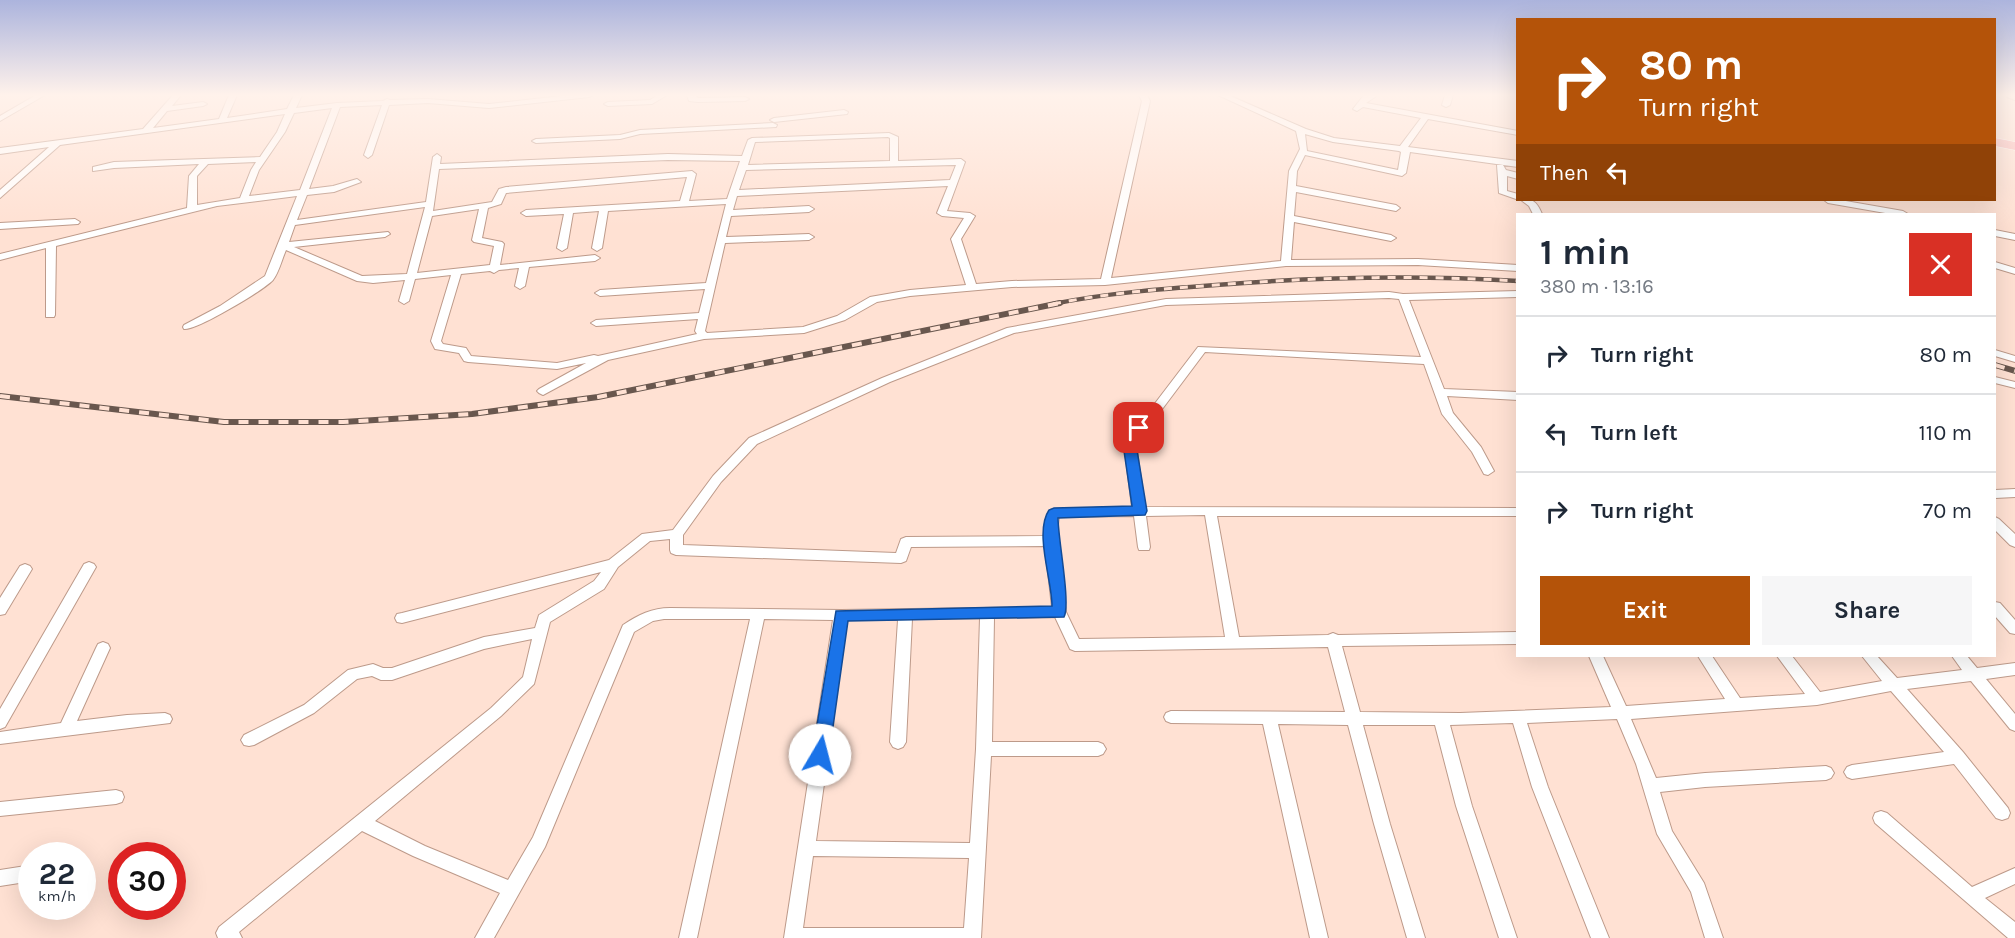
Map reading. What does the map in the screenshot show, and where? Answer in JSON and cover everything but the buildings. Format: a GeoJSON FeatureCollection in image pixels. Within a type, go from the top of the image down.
{"type":"FeatureCollection","features":[{"type":"Feature","properties":{"kind":"highway"},"geometry":{"type":"LineString","coordinates":[[1996,142],[2015,146]]}},
{"type":"Feature","properties":{"kind":"highway"},"geometry":{"type":"LineString","coordinates":[[1996,146],[2015,151]]}},
{"type":"Feature","properties":{"kind":"highway"},"geometry":{"type":"LineString","coordinates":[[1996,152],[2015,157]]}},
{"type":"Feature","properties":{"kind":"street"},"geometry":{"type":"LineString","coordinates":[[0,151],[87,139]]}},
{"type":"Feature","properties":{"kind":"street"},"geometry":{"type":"LineString","coordinates":[[244,198],[262,159],[276,139]]}},
{"type":"Feature","properties":{"kind":"street"},"geometry":{"type":"LineString","coordinates":[[188,327],[224,308],[269,278],[324,139]]}},
{"type":"Feature","properties":{"kind":"street"},"geometry":{"type":"LineString","coordinates":[[368,154],[373,139]]}},
{"type":"Feature","properties":{"kind":"street"},"geometry":{"type":"LineString","coordinates":[[536,141],[583,139]]}},
{"type":"Feature","properties":{"kind":"street"},"geometry":{"type":"LineString","coordinates":[[704,336],[700,331],[709,286],[727,213],[752,140],[801,139]]}},
{"type":"Feature","properties":{"kind":"street"},"geometry":{"type":"LineString","coordinates":[[894,139],[894,164]]}},
{"type":"Feature","properties":{"kind":"street"},"geometry":{"type":"LineString","coordinates":[[1106,282],[1138,139]]}},
{"type":"Feature","properties":{"kind":"street"},"geometry":{"type":"LineString","coordinates":[[1286,263],[1293,171],[1302,152],[1301,139]]}},
{"type":"Feature","properties":{"kind":"street"},"geometry":{"type":"LineString","coordinates":[[1330,139],[1516,164]]}},
{"type":"Feature","properties":{"kind":"street"},"geometry":{"type":"LineString","coordinates":[[1302,152],[1402,173],[1404,150],[1411,139]]}},
{"type":"Feature","properties":{"kind":"street"},"geometry":{"type":"LineString","coordinates":[[0,195],[58,143]]}},
{"type":"Feature","properties":{"kind":"street"},"geometry":{"type":"LineString","coordinates":[[404,301],[436,162],[668,157],[743,163],[961,162],[942,213],[970,216],[956,239],[972,287]]}},
{"type":"Feature","properties":{"kind":"street"},"geometry":{"type":"LineString","coordinates":[[96,169],[114,165],[262,159]]}},
{"type":"Feature","properties":{"kind":"street"},"geometry":{"type":"LineString","coordinates":[[191,209],[193,206],[193,176],[205,162]]}},
{"type":"Feature","properties":{"kind":"street"},"geometry":{"type":"LineString","coordinates":[[1500,162],[1503,172],[1503,193],[1516,196]]}},
{"type":"Feature","properties":{"kind":"street"},"geometry":{"type":"LineString","coordinates":[[1503,172],[1516,175]]}},
{"type":"Feature","properties":{"kind":"street"},"geometry":{"type":"LineString","coordinates":[[292,223],[427,209],[484,206],[498,202],[502,192],[506,190],[692,174],[683,204]]}},
{"type":"Feature","properties":{"kind":"street"},"geometry":{"type":"LineString","coordinates":[[0,257],[191,209],[244,198],[334,189],[357,182]]}},
{"type":"Feature","properties":{"kind":"street"},"geometry":{"type":"LineString","coordinates":[[526,213],[683,204],[734,197],[952,183]]}},
{"type":"Feature","properties":{"kind":"street"},"geometry":{"type":"LineString","coordinates":[[1292,188],[1396,208]]}},
{"type":"Feature","properties":{"kind":"street"},"geometry":{"type":"LineString","coordinates":[[1527,201],[1533,204],[1537,213]]}},
{"type":"Feature","properties":{"kind":"street"},"geometry":{"type":"LineString","coordinates":[[1833,201],[1898,213]]}},
{"type":"Feature","properties":{"kind":"street"},"geometry":{"type":"LineString","coordinates":[[484,206],[477,240],[499,244],[494,270]]}},
{"type":"Feature","properties":{"kind":"street"},"geometry":{"type":"LineString","coordinates":[[597,248],[604,208]]}},
{"type":"Feature","properties":{"kind":"street"},"geometry":{"type":"LineString","coordinates":[[727,213],[809,209]]}},
{"type":"Feature","properties":{"kind":"street"},"geometry":{"type":"LineString","coordinates":[[562,248],[568,210]]}},
{"type":"Feature","properties":{"kind":"street"},"geometry":{"type":"LineString","coordinates":[[1289,218],[1391,238]]}},
{"type":"Feature","properties":{"kind":"street"},"geometry":{"type":"LineString","coordinates":[[0,226],[75,222]]}},
{"type":"Feature","properties":{"kind":"street"},"geometry":{"type":"LineString","coordinates":[[1996,233],[2015,237]]}},
{"type":"Feature","properties":{"kind":"street"},"geometry":{"type":"LineString","coordinates":[[283,245],[385,234]]}},
{"type":"Feature","properties":{"kind":"street"},"geometry":{"type":"LineString","coordinates":[[721,240],[809,237]]}},
{"type":"Feature","properties":{"kind":"street"},"geometry":{"type":"LineString","coordinates":[[283,245],[365,280],[456,274],[595,258]]}},
{"type":"Feature","properties":{"kind":"street"},"geometry":{"type":"LineString","coordinates":[[50,315],[51,246]]}},
{"type":"Feature","properties":{"kind":"street"},"geometry":{"type":"LineString","coordinates":[[456,274],[437,335],[436,341],[439,347],[462,350],[468,359],[557,366],[704,336],[804,330],[841,318],[874,299],[972,287],[1106,282],[1286,263],[1418,262],[1516,268]]}},
{"type":"Feature","properties":{"kind":"street"},"geometry":{"type":"LineString","coordinates":[[1996,265],[2015,270]]}},
{"type":"Feature","properties":{"kind":"street"},"geometry":{"type":"LineString","coordinates":[[520,286],[524,266]]}},
{"type":"Feature","properties":{"kind":"street"},"geometry":{"type":"LineString","coordinates":[[600,293],[709,286]]}},
{"type":"Feature","properties":{"kind":"street"},"geometry":{"type":"LineString","coordinates":[[1051,541],[906,542],[901,558],[676,550],[677,534],[717,479],[753,441],[886,380],[1011,330],[1166,302],[1389,295],[1403,297],[1516,294]]}},
{"type":"Feature","properties":{"kind":"street"},"geometry":{"type":"LineString","coordinates":[[1403,297],[1448,414],[1477,450],[1488,471]]}},
{"type":"Feature","properties":{"kind":"street"},"geometry":{"type":"LineString","coordinates":[[596,323],[702,316]]}},
{"type":"Feature","properties":{"kind":"street"},"geometry":{"type":"LineString","coordinates":[[1144,547],[1130,444],[1202,349],[1428,361]]}},
{"type":"Feature","properties":{"kind":"street"},"geometry":{"type":"LineString","coordinates":[[1996,353],[2015,359]]}},
{"type":"Feature","properties":{"kind":"street"},"geometry":{"type":"LineString","coordinates":[[543,391],[605,357]]}},
{"type":"Feature","properties":{"kind":"street"},"geometry":{"type":"LineString","coordinates":[[1996,380],[2015,386]]}},
{"type":"Feature","properties":{"kind":"street"},"geometry":{"type":"LineString","coordinates":[[1440,392],[1516,396]]}},
{"type":"Feature","properties":{"kind":"street"},"geometry":{"type":"LineString","coordinates":[[1996,494],[2015,493]]}},
{"type":"Feature","properties":{"kind":"street"},"geometry":{"type":"LineString","coordinates":[[1516,512],[1140,511],[1054,513],[1051,517],[1051,541],[1060,604],[1059,612],[1075,645],[1333,639],[1516,638]]}},
{"type":"Feature","properties":{"kind":"street"},"geometry":{"type":"LineString","coordinates":[[1210,511],[1233,641]]}},
{"type":"Feature","properties":{"kind":"street"},"geometry":{"type":"LineString","coordinates":[[1996,523],[2015,542]]}},
{"type":"Feature","properties":{"kind":"street"},"geometry":{"type":"LineString","coordinates":[[233,938],[225,933],[496,712],[529,680],[544,619],[599,585],[613,564],[647,537],[677,534]]}},
{"type":"Feature","properties":{"kind":"street"},"geometry":{"type":"LineString","coordinates":[[402,618],[613,564]]}},
{"type":"Feature","properties":{"kind":"street"},"geometry":{"type":"LineString","coordinates":[[0,723],[89,567]]}},
{"type":"Feature","properties":{"kind":"street"},"geometry":{"type":"LineString","coordinates":[[0,610],[25,569]]}},
{"type":"Feature","properties":{"kind":"street"},"geometry":{"type":"LineString","coordinates":[[1996,608],[2015,629]]}},
{"type":"Feature","properties":{"kind":"street"},"geometry":{"type":"LineString","coordinates":[[484,938],[539,842],[628,629],[642,619],[657,613],[987,615],[1059,612]]}},
{"type":"Feature","properties":{"kind":"street"},"geometry":{"type":"LineString","coordinates":[[688,938],[758,614]]}},
{"type":"Feature","properties":{"kind":"street"},"geometry":{"type":"LineString","coordinates":[[841,615],[793,937],[972,938],[984,749],[987,615]]}},
{"type":"Feature","properties":{"kind":"street"},"geometry":{"type":"LineString","coordinates":[[898,742],[904,615]]}},
{"type":"Feature","properties":{"kind":"street"},"geometry":{"type":"LineString","coordinates":[[249,740],[309,709],[353,674],[373,670],[381,674],[393,674],[484,643],[541,632]]}},
{"type":"Feature","properties":{"kind":"street"},"geometry":{"type":"LineString","coordinates":[[1333,639],[1352,716],[1416,938]]}},
{"type":"Feature","properties":{"kind":"street"},"geometry":{"type":"LineString","coordinates":[[66,729],[103,648]]}},
{"type":"Feature","properties":{"kind":"street"},"geometry":{"type":"LineString","coordinates":[[1596,657],[1622,713],[1650,786],[1665,834],[1698,889],[1714,938]]}},
{"type":"Feature","properties":{"kind":"street"},"geometry":{"type":"LineString","coordinates":[[1706,657],[1737,706]]}},
{"type":"Feature","properties":{"kind":"street"},"geometry":{"type":"LineString","coordinates":[[1785,657],[1817,699]]}},
{"type":"Feature","properties":{"kind":"street"},"geometry":{"type":"LineString","coordinates":[[1870,657],[1892,685],[1958,757],[2002,813]]}},
{"type":"Feature","properties":{"kind":"street"},"geometry":{"type":"LineString","coordinates":[[1960,657],[2015,725]]}},
{"type":"Feature","properties":{"kind":"street"},"geometry":{"type":"LineString","coordinates":[[1171,717],[1441,718],[1622,713],[1817,699],[1892,685],[2015,669]]}},
{"type":"Feature","properties":{"kind":"street"},"geometry":{"type":"LineString","coordinates":[[1269,717],[1319,938]]}},
{"type":"Feature","properties":{"kind":"street"},"geometry":{"type":"LineString","coordinates":[[1518,717],[1540,788],[1600,938]]}},
{"type":"Feature","properties":{"kind":"street"},"geometry":{"type":"LineString","coordinates":[[1441,718],[1464,806],[1508,938]]}},
{"type":"Feature","properties":{"kind":"street"},"geometry":{"type":"LineString","coordinates":[[0,738],[165,719]]}},
{"type":"Feature","properties":{"kind":"street"},"geometry":{"type":"LineString","coordinates":[[984,749],[1098,749]]}},
{"type":"Feature","properties":{"kind":"street"},"geometry":{"type":"LineString","coordinates":[[1852,772],[1958,757]]}},
{"type":"Feature","properties":{"kind":"street"},"geometry":{"type":"LineString","coordinates":[[1650,786],[1706,780],[1826,773]]}},
{"type":"Feature","properties":{"kind":"street"},"geometry":{"type":"LineString","coordinates":[[0,809],[116,797]]}},
{"type":"Feature","properties":{"kind":"street"},"geometry":{"type":"LineString","coordinates":[[1881,818],[2015,933]]}},
{"type":"Feature","properties":{"kind":"street"},"geometry":{"type":"LineString","coordinates":[[361,822],[419,851],[512,890]]}},
{"type":"Feature","properties":{"kind":"street"},"geometry":{"type":"LineString","coordinates":[[807,849],[978,851]]}},
{"type":"Feature","properties":{"kind":"street"},"geometry":{"type":"LineString","coordinates":[[0,878],[18,875]]}},
{"type":"Feature","properties":{"kind":"street"},"geometry":{"type":"LineString","coordinates":[[1970,896],[2015,876]]}},
{"type":"Feature","properties":{"kind":"railway"},"geometry":{"type":"LineString","coordinates":[[1053,304],[1134,292],[1292,280],[1405,278],[1516,281]]}},
{"type":"Feature","properties":{"kind":"railway"},"geometry":{"type":"LineString","coordinates":[[0,396],[224,422],[343,422],[472,414],[598,397],[1060,303]]}},
{"type":"Feature","properties":{"kind":"railway"},"geometry":{"type":"LineString","coordinates":[[1996,365],[2015,371]]}},
{"type":"Feature","properties":{"kind":"route"},"geometry":{"type":"LineString","coordinates":[[820,755],[841,615],[1030,615],[1059,612],[1060,604],[1051,541],[1051,517],[1054,513],[1140,511],[1130,444],[1139,428]]}}]}
